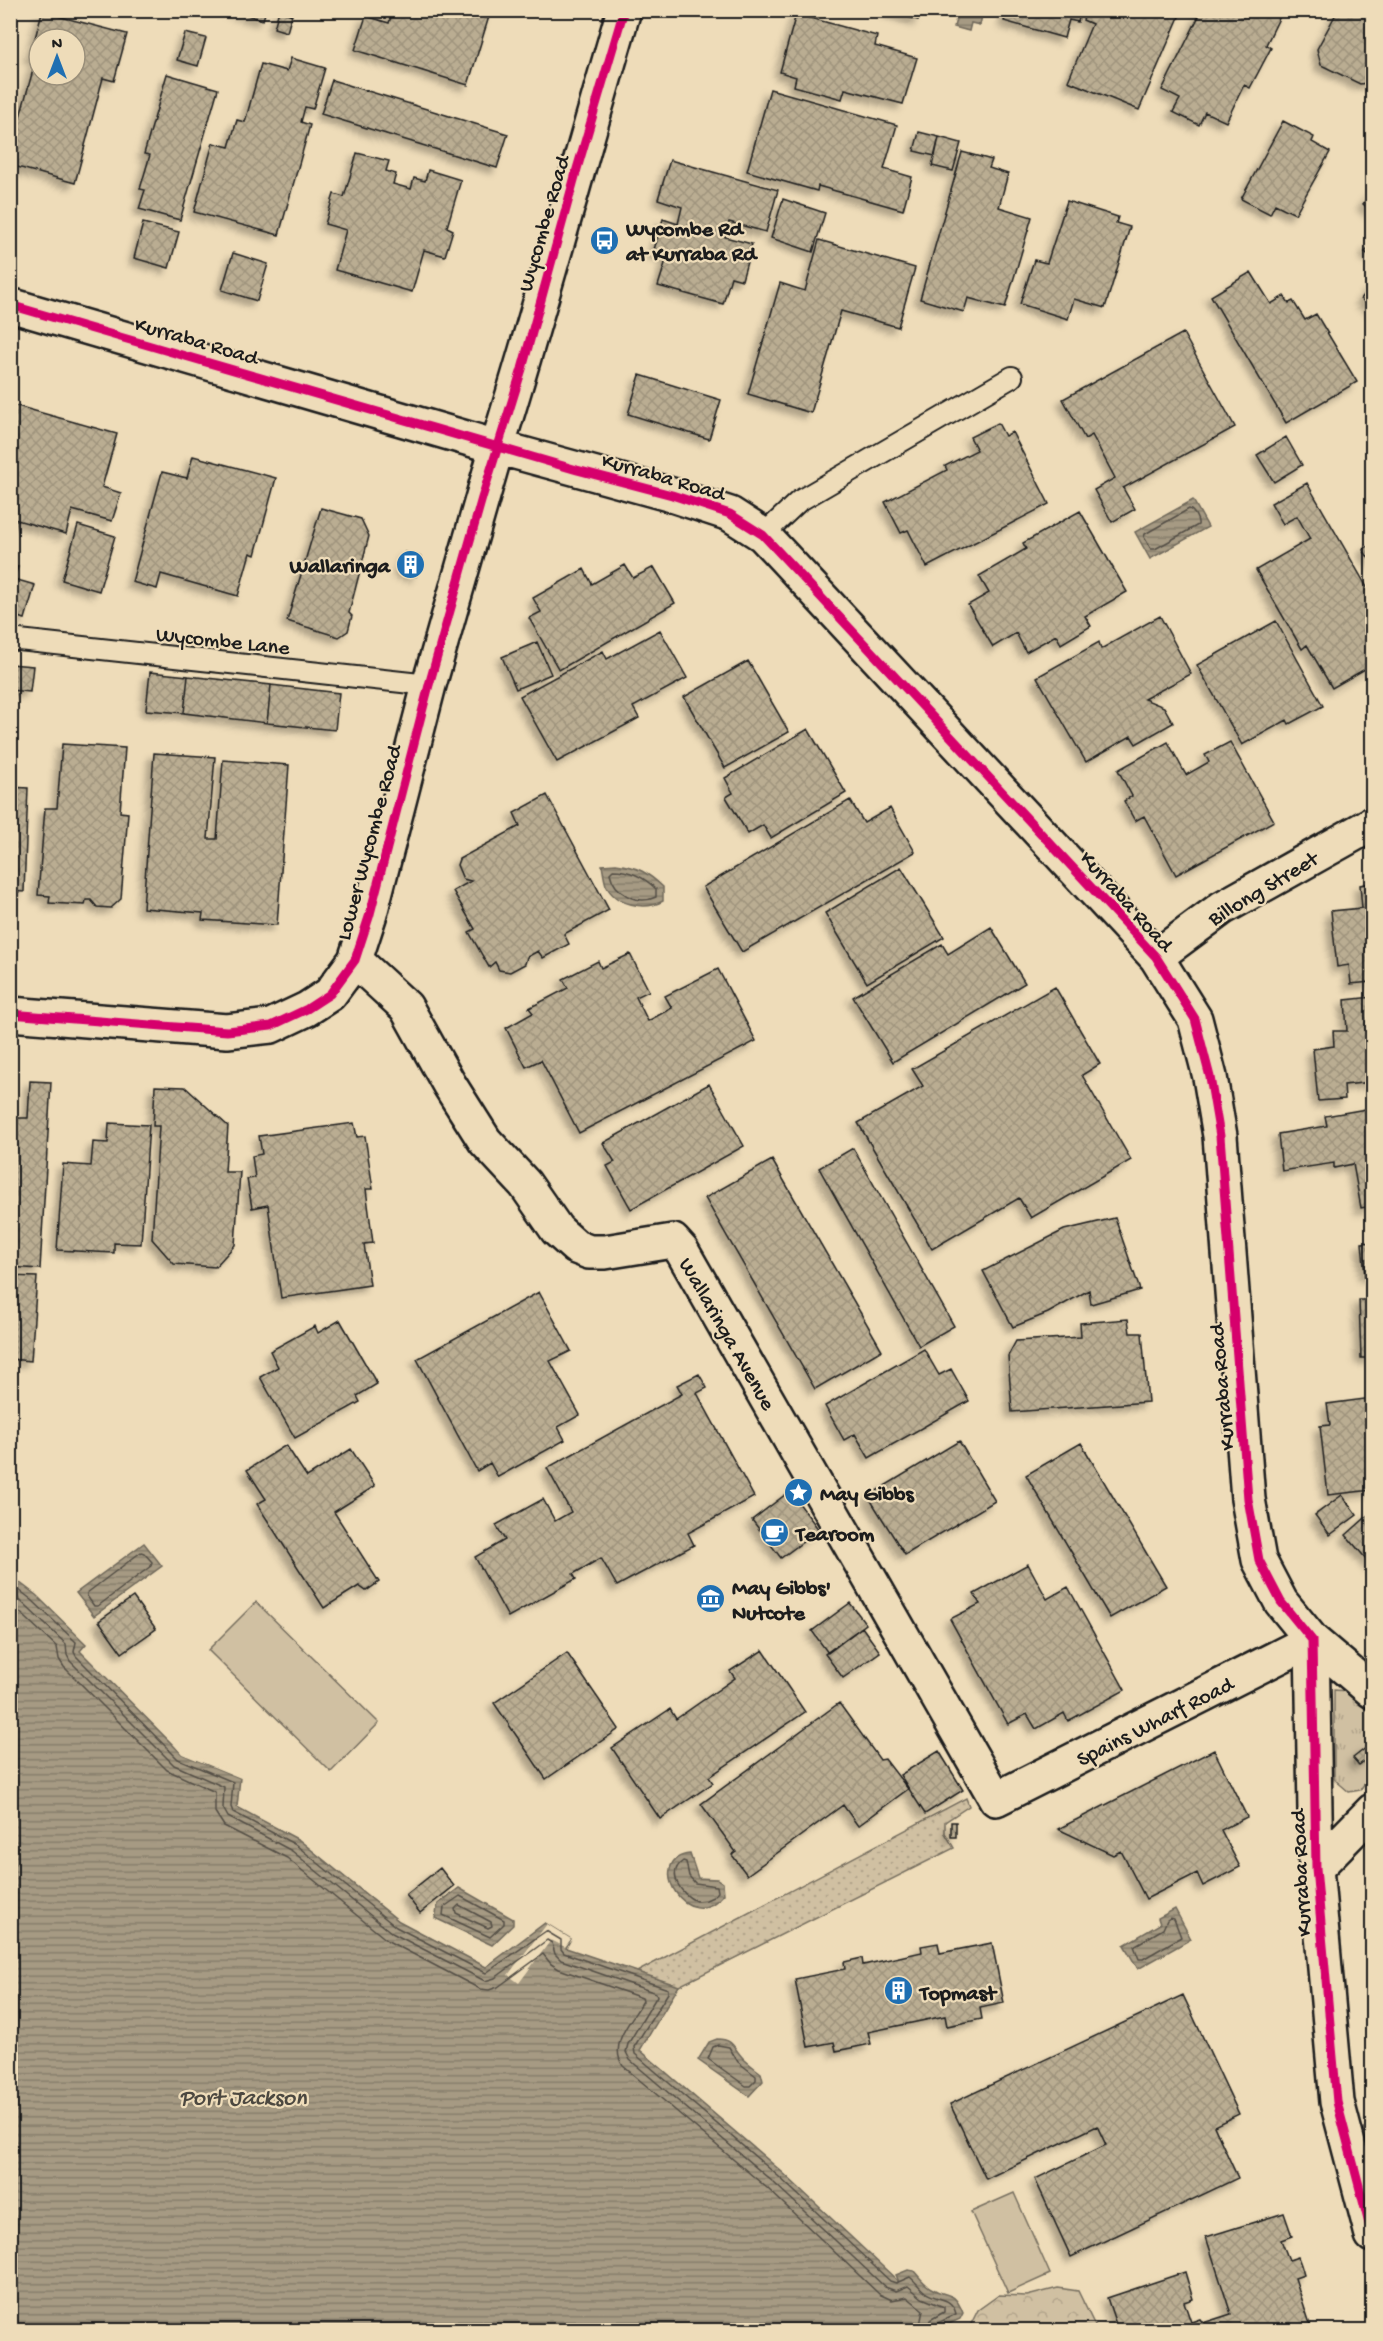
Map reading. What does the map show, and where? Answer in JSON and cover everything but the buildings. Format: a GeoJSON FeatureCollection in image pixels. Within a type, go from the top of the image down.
{"type":"FeatureCollection","features":[{"type":"Feature","properties":{"kind":"street","name":"Wycombe Road"},"geometry":{"type":"LineString","coordinates":[[497,447],[522,369],[624,10]]}},
{"type":"Feature","properties":{"kind":"street","name":"Kurraba Road"},"geometry":{"type":"LineString","coordinates":[[10,305],[497,447],[672,495],[730,514],[764,535],[1156,957],[1195,1019],[1210,1077],[1220,1136],[1248,1499],[1259,1560],[1281,1602],[1312,1640],[1372,1691]]}},
{"type":"Feature","properties":{"kind":"street","name":"Lower Wycombe Road"},"geometry":{"type":"LineString","coordinates":[[10,1014],[227,1031],[272,1026],[308,1009],[330,994],[355,960],[370,914],[429,685],[497,447]]}},
{"type":"Feature","properties":{"kind":"street","name":"Billong Street"},"geometry":{"type":"LineString","coordinates":[[1156,957],[1222,908],[1372,825]]}},
{"type":"Feature","properties":{"kind":"street","name":"Wallaringa Avenue"},"geometry":{"type":"LineString","coordinates":[[355,960],[406,1007],[449,1084],[485,1141],[525,1184],[557,1230],[576,1247],[590,1252],[605,1252],[673,1240],[682,1251],[996,1798]]}},
{"type":"Feature","properties":{"kind":"street","name":"Kurraba Road"},"geometry":{"type":"LineString","coordinates":[[1312,1640],[1316,1868],[1336,2102],[1372,2235]]}},
{"type":"Feature","properties":{"kind":"street","name":"Spains Wharf Road"},"geometry":{"type":"LineString","coordinates":[[996,1798],[1312,1640]]}},
{"type":"Feature","properties":{"kind":"street"},"geometry":{"type":"LineString","coordinates":[[1316,1868],[1372,1811]]}},
{"type":"Feature","properties":{"kind":"lane"},"geometry":{"type":"LineString","coordinates":[[764,535],[800,501],[1012,377]]}},
{"type":"Feature","properties":{"kind":"lane","name":"Wycombe Lane"},"geometry":{"type":"LineString","coordinates":[[10,639],[429,685]]}},
{"type":"Feature","properties":{"kind":"green space"},"geometry":{"type":"Polygon","coordinates":[[[256,1602],[379,1723],[331,1772],[208,1650],[256,1602]]]}},
{"type":"Feature","properties":{"kind":"green space"},"geometry":{"type":"Polygon","coordinates":[[[1334,1690],[1349,1691],[1372,1716],[1372,1773],[1360,1790],[1349,1792],[1334,1779],[1334,1690]]]}},
{"type":"Feature","properties":{"kind":"green space"},"geometry":{"type":"Polygon","coordinates":[[[966,1798],[969,1806],[945,1822],[945,1833],[954,1848],[679,1986],[651,1983],[633,1974],[966,1798]]]}},
{"type":"Feature","properties":{"kind":"green space"},"geometry":{"type":"Polygon","coordinates":[[[1014,2193],[1050,2274],[1008,2293],[971,2212],[1014,2193]]]}},
{"type":"Feature","properties":{"kind":"green space"},"geometry":{"type":"Polygon","coordinates":[[[1058,2288],[1078,2291],[1097,2330],[968,2330],[978,2310],[999,2295],[1027,2296],[1058,2288]]]}},
{"type":"Feature","properties":{"kind":"water"},"geometry":{"type":"Polygon","coordinates":[[[958,11],[983,11],[980,25],[971,23],[969,31],[954,27],[958,11]]]}},
{"type":"Feature","properties":{"kind":"water"},"geometry":{"type":"Polygon","coordinates":[[[1193,500],[1208,527],[1150,559],[1135,532],[1193,500]]]}},
{"type":"Feature","properties":{"kind":"water"},"geometry":{"type":"Polygon","coordinates":[[[616,864],[642,871],[652,878],[663,887],[663,901],[648,906],[639,906],[616,897],[606,885],[602,865],[616,864]]]}},
{"type":"Feature","properties":{"kind":"water"},"geometry":{"type":"Polygon","coordinates":[[[144,1543],[162,1566],[94,1616],[76,1593],[144,1543]]]}},
{"type":"Feature","properties":{"kind":"water","name":"Port Jackson"},"geometry":{"type":"Polygon","coordinates":[[[11,1576],[36,1595],[86,1644],[80,1651],[182,1754],[240,1778],[237,1807],[299,1840],[399,1921],[486,1967],[545,1923],[571,1939],[566,1948],[679,1986],[640,2050],[782,2172],[899,2282],[896,2275],[908,2270],[914,2271],[928,2286],[953,2297],[963,2313],[960,2319],[936,2330],[11,2330],[11,1576]]]}},
{"type":"Feature","properties":{"kind":"water"},"geometry":{"type":"Polygon","coordinates":[[[690,1854],[698,1878],[717,1879],[723,1883],[724,1894],[710,1905],[696,1907],[685,1902],[676,1892],[670,1880],[670,1868],[676,1859],[690,1854]]]}},
{"type":"Feature","properties":{"kind":"water"},"geometry":{"type":"Polygon","coordinates":[[[459,1888],[513,1919],[513,1925],[492,1945],[435,1918],[438,1904],[459,1888]]]}},
{"type":"Feature","properties":{"kind":"water"},"geometry":{"type":"Polygon","coordinates":[[[1175,1909],[1191,1939],[1138,1969],[1124,1945],[1160,1924],[1158,1918],[1175,1909]]]}},
{"type":"Feature","properties":{"kind":"water"},"geometry":{"type":"Polygon","coordinates":[[[717,2039],[730,2042],[744,2059],[761,2073],[763,2081],[749,2096],[698,2060],[709,2042],[717,2039]]]}},
{"type":"Feature","properties":{"kind":"pier"},"geometry":{"type":"Polygon","coordinates":[[[153,1720],[184,1751],[241,1776],[243,1779],[182,1754],[153,1720]]]}},
{"type":"Feature","properties":{"kind":"pier"},"geometry":{"type":"Polygon","coordinates":[[[547,1924],[571,1939],[565,1947],[551,1940],[519,1983],[508,1975],[547,1924]]]}},
{"type":"Feature","properties":{"kind":"cycle path"},"geometry":{"type":"LineString","coordinates":[[10,1014],[227,1031],[271,1026],[307,1009],[330,994],[355,960],[370,914],[429,685],[624,10]]}},
{"type":"Feature","properties":{"kind":"cycle path"},"geometry":{"type":"LineString","coordinates":[[10,305],[577,470],[672,495],[730,514],[763,535],[1156,957],[1195,1019],[1210,1077],[1220,1136],[1248,1499],[1259,1560],[1281,1602],[1312,1640],[1316,1868],[1337,2102],[1372,2235]]}},
{"type":"Feature","properties":{"kind":"place","name":"Wycombe Rd at Kurraba Rd"},"geometry":{"type":"Point","coordinates":[605,240]}},
{"type":"Feature","properties":{"kind":"place","name":"Wallaringa"},"geometry":{"type":"Point","coordinates":[411,564]}},
{"type":"Feature","properties":{"kind":"place","name":"May Gibbs"},"geometry":{"type":"Point","coordinates":[799,1492]}},
{"type":"Feature","properties":{"kind":"place","name":"Tearoom"},"geometry":{"type":"Point","coordinates":[775,1532]}},
{"type":"Feature","properties":{"kind":"place","name":"May Gibbs' Nutcote"},"geometry":{"type":"Point","coordinates":[711,1599]}},
{"type":"Feature","properties":{"kind":"place","name":"Topmast"},"geometry":{"type":"Point","coordinates":[899,1991]}}]}
